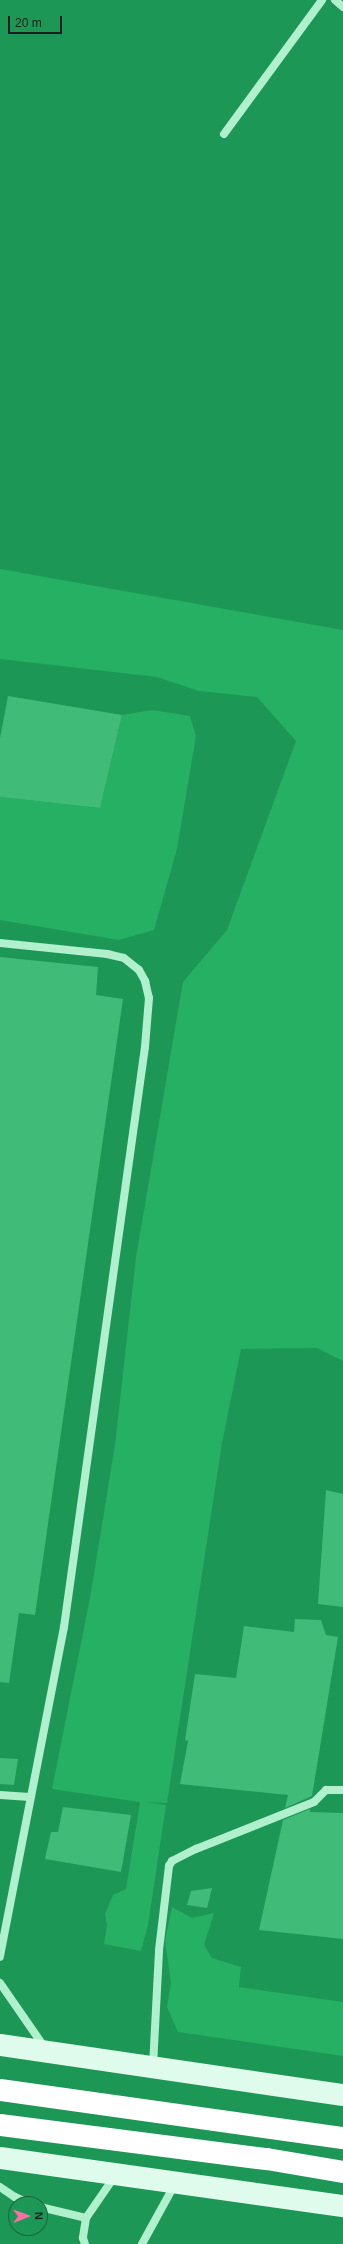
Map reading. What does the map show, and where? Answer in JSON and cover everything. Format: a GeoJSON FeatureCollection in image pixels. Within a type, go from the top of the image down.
{"type":"FeatureCollection","features":[{"type":"Feature","properties":{"kind":"highway"},"geometry":{"type":"LineString","coordinates":[[0,2090],[343,2138]]}},
{"type":"Feature","properties":{"kind":"highway"},"geometry":{"type":"LineString","coordinates":[[0,2125],[267,2159],[343,2172]]}},
{"type":"Feature","properties":{"kind":"main road"},"geometry":{"type":"LineString","coordinates":[[0,2045],[343,2095]]}},
{"type":"Feature","properties":{"kind":"main road"},"geometry":{"type":"LineString","coordinates":[[0,2158],[115,2176],[343,2206]]}},
{"type":"Feature","properties":{"kind":"lane"},"geometry":{"type":"LineString","coordinates":[[224,134],[322,0]]}},
{"type":"Feature","properties":{"kind":"lane"},"geometry":{"type":"LineString","coordinates":[[335,0],[343,6]]}},
{"type":"Feature","properties":{"kind":"lane"},"geometry":{"type":"LineString","coordinates":[[0,943],[107,954],[124,958],[139,970],[145,981],[148,998],[145,1047],[64,1627],[0,1957]]}},
{"type":"Feature","properties":{"kind":"lane"},"geometry":{"type":"LineString","coordinates":[[153,2067],[159,1950],[169,1866],[172,1861],[196,1849],[314,1802],[326,1790],[343,1790]]}},
{"type":"Feature","properties":{"kind":"lane"},"geometry":{"type":"LineString","coordinates":[[0,1795],[30,1797]]}},
{"type":"Feature","properties":{"kind":"lane"},"geometry":{"type":"LineString","coordinates":[[0,1983],[47,2051]]}},
{"type":"Feature","properties":{"kind":"lane"},"geometry":{"type":"LineString","coordinates":[[85,2244],[83,2238],[86,2218],[115,2176]]}},
{"type":"Feature","properties":{"kind":"lane"},"geometry":{"type":"LineString","coordinates":[[142,2244],[175,2184]]}},
{"type":"Feature","properties":{"kind":"lane"},"geometry":{"type":"LineString","coordinates":[[0,2187],[14,2196]]}},
{"type":"Feature","properties":{"kind":"lane"},"geometry":{"type":"LineString","coordinates":[[48,2209],[86,2218]]}},
{"type":"Feature","properties":{"kind":"green space"},"geometry":{"type":"Polygon","coordinates":[[[0,569],[343,630],[343,1361],[317,1348],[241,1349],[222,1443],[167,1803],[146,1802],[166,1805],[148,1925],[141,1951],[104,1944],[107,1925],[105,1914],[113,1895],[126,1889],[140,1802],[52,1789],[90,1598],[115,1445],[136,1257],[183,982],[227,930],[296,741],[257,697],[199,691],[157,677],[0,659],[0,569]]]}},
{"type":"Feature","properties":{"kind":"green space"},"geometry":{"type":"Polygon","coordinates":[[[152,710],[190,716],[196,736],[177,849],[154,930],[119,940],[0,920],[0,797],[100,808],[122,715],[152,710]]]}},
{"type":"Feature","properties":{"kind":"green space"},"geometry":{"type":"Polygon","coordinates":[[[172,1907],[192,1918],[214,1913],[204,1945],[212,1958],[241,1967],[239,1987],[343,2002],[343,2056],[178,2032],[167,2007],[171,1983],[165,1941],[172,1907]]]}},
{"type":"Feature","properties":{"kind":"building"},"geometry":{"type":"Polygon","coordinates":[[[8,696],[122,715],[100,808],[0,797],[0,738],[8,696]]]}},
{"type":"Feature","properties":{"kind":"building"},"geometry":{"type":"Polygon","coordinates":[[[0,957],[98,967],[96,995],[123,999],[35,1615],[19,1613],[9,1683],[0,1682],[0,957]]]}},
{"type":"Feature","properties":{"kind":"building"},"geometry":{"type":"Polygon","coordinates":[[[326,1490],[343,1494],[343,1607],[318,1604],[326,1490]]]}},
{"type":"Feature","properties":{"kind":"building"},"geometry":{"type":"Polygon","coordinates":[[[295,1619],[321,1620],[326,1635],[338,1637],[312,1796],[285,1808],[288,1795],[180,1784],[188,1741],[185,1740],[195,1674],[236,1678],[244,1626],[294,1632],[295,1619]]]}},
{"type":"Feature","properties":{"kind":"building"},"geometry":{"type":"Polygon","coordinates":[[[0,1758],[18,1759],[14,1785],[0,1784],[0,1758]]]}},
{"type":"Feature","properties":{"kind":"building"},"geometry":{"type":"Polygon","coordinates":[[[63,1807],[131,1815],[121,1872],[45,1859],[51,1832],[58,1832],[63,1807]]]}},
{"type":"Feature","properties":{"kind":"building"},"geometry":{"type":"Polygon","coordinates":[[[310,1809],[310,1812],[343,1813],[343,1939],[259,1930],[283,1820],[310,1809]]]}},
{"type":"Feature","properties":{"kind":"building"},"geometry":{"type":"Polygon","coordinates":[[[212,1888],[207,1908],[187,1905],[191,1891],[212,1888]]]}}]}
